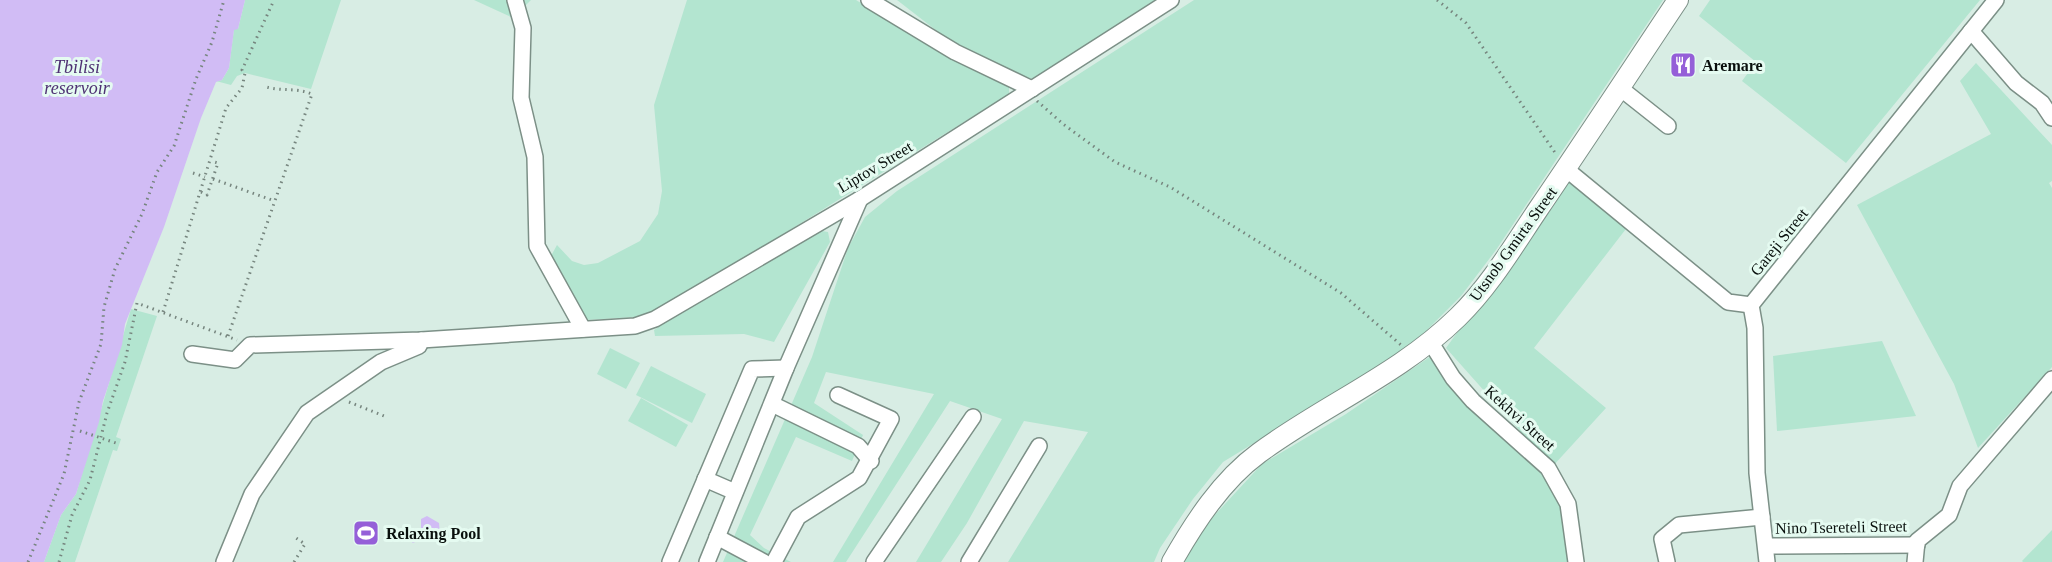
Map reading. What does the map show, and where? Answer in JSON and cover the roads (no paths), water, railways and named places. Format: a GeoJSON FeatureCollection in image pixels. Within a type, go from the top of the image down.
{"type":"FeatureCollection","features":[{"type":"Feature","properties":{"kind":"main road","name":"Utsnob Gmirta Street"},"geometry":{"type":"LineString","coordinates":[[1172,562],[1189,532],[1216,495],[1258,453],[1412,357],[1431,343],[1460,315],[1485,286],[1566,169],[1678,0]]}},
{"type":"Feature","properties":{"kind":"street"},"geometry":{"type":"LineString","coordinates":[[515,0],[524,28],[521,98],[535,157],[537,246],[583,329]]}},
{"type":"Feature","properties":{"kind":"street"},"geometry":{"type":"LineString","coordinates":[[869,0],[956,52],[1033,94]]}},
{"type":"Feature","properties":{"kind":"street","name":"Liptov Street"},"geometry":{"type":"LineString","coordinates":[[192,354],[235,360],[250,345],[421,340],[635,326],[655,319],[1033,94],[1171,0]]}},
{"type":"Feature","properties":{"kind":"street","name":"Gareji Street"},"geometry":{"type":"LineString","coordinates":[[1751,305],[1996,0]]}},
{"type":"Feature","properties":{"kind":"street"},"geometry":{"type":"LineString","coordinates":[[1971,31],[2016,83],[2042,103],[2052,118]]}},
{"type":"Feature","properties":{"kind":"street"},"geometry":{"type":"LineString","coordinates":[[1620,88],[1668,126]]}},
{"type":"Feature","properties":{"kind":"street"},"geometry":{"type":"LineString","coordinates":[[1566,169],[1728,302],[1751,305],[1755,328],[1757,473],[1767,562]]}},
{"type":"Feature","properties":{"kind":"street"},"geometry":{"type":"LineString","coordinates":[[707,562],[786,368],[860,198]]}},
{"type":"Feature","properties":{"kind":"street"},"geometry":{"type":"LineString","coordinates":[[815,223],[828,220],[835,222],[840,244]]}},
{"type":"Feature","properties":{"kind":"street"},"geometry":{"type":"LineString","coordinates":[[224,562],[252,494],[307,412],[381,362],[419,346],[421,340]]}},
{"type":"Feature","properties":{"kind":"street","name":"Kekhvi Street"},"geometry":{"type":"LineString","coordinates":[[1431,343],[1453,378],[1473,401],[1548,468],[1568,504],[1576,562]]}},
{"type":"Feature","properties":{"kind":"street"},"geometry":{"type":"LineString","coordinates":[[670,562],[752,369],[786,368]]}},
{"type":"Feature","properties":{"kind":"street","name":"Nino Tsereteli Street"},"geometry":{"type":"LineString","coordinates":[[1916,562],[1917,542],[1949,515],[1960,486],[2052,379]]}},
{"type":"Feature","properties":{"kind":"street"},"geometry":{"type":"LineString","coordinates":[[774,562],[798,517],[859,478],[871,461],[891,419],[838,395]]}},
{"type":"Feature","properties":{"kind":"street"},"geometry":{"type":"LineString","coordinates":[[772,404],[858,446],[871,461]]}},
{"type":"Feature","properties":{"kind":"street"},"geometry":{"type":"LineString","coordinates":[[874,562],[973,417]]}},
{"type":"Feature","properties":{"kind":"street"},"geometry":{"type":"LineString","coordinates":[[969,562],[1039,446]]}},
{"type":"Feature","properties":{"kind":"street"},"geometry":{"type":"LineString","coordinates":[[705,479],[735,492]]}},
{"type":"Feature","properties":{"kind":"street"},"geometry":{"type":"LineString","coordinates":[[1667,562],[1662,539],[1679,525],[1762,517]]}},
{"type":"Feature","properties":{"kind":"street"},"geometry":{"type":"LineString","coordinates":[[717,537],[764,562]]}},
{"type":"Feature","properties":{"kind":"street","name":"Nino Tsereteli Street"},"geometry":{"type":"LineString","coordinates":[[1766,546],[1917,545]]}},
{"type":"Feature","properties":{"kind":"water","name":"Tbilisi reservoir"},"geometry":{"type":"Polygon","coordinates":[[[0,0],[245,0],[238,29],[234,30],[229,68],[222,80],[216,82],[201,118],[164,227],[125,324],[122,345],[76,494],[61,515],[44,562],[0,562],[0,0]]]}},
{"type":"Feature","properties":{"kind":"water"},"geometry":{"type":"Polygon","coordinates":[[[427,516],[439,523],[440,534],[412,543],[421,531],[421,519],[427,516]]]}},
{"type":"Feature","properties":{"kind":"place","name":"Aremare"},"geometry":{"type":"Point","coordinates":[1683,65]}},
{"type":"Feature","properties":{"kind":"place","name":"Relaxing Pool"},"geometry":{"type":"Point","coordinates":[366,533]}}]}
